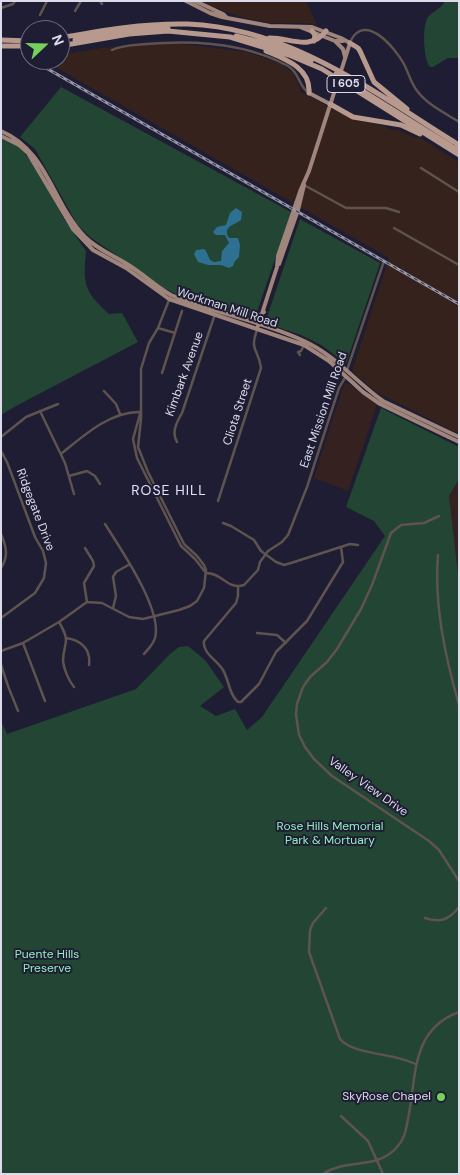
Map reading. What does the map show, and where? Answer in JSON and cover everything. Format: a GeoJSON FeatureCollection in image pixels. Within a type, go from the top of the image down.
{"type":"FeatureCollection","features":[{"type":"Feature","properties":{"kind":"highway","name":"I 605"},"geometry":{"type":"LineString","coordinates":[[70,40],[130,26],[169,24],[190,24],[231,30],[265,38],[326,63],[433,129],[459,148]]}},
{"type":"Feature","properties":{"kind":"highway"},"geometry":{"type":"LineString","coordinates":[[70,40],[114,31],[167,27],[227,32],[282,47],[287,46]]}},
{"type":"Feature","properties":{"kind":"highway"},"geometry":{"type":"LineString","coordinates":[[70,40],[126,30],[160,28],[201,30],[256,40],[292,52],[328,69],[459,148]]}},
{"type":"Feature","properties":{"kind":"highway","name":"I 605"},"geometry":{"type":"LineString","coordinates":[[70,41],[158,32],[187,32],[230,37],[289,55],[322,69],[459,155]]}},
{"type":"Feature","properties":{"kind":"highway"},"geometry":{"type":"LineString","coordinates":[[312,32],[316,37],[313,41]]}},
{"type":"Feature","properties":{"kind":"highway"},"geometry":{"type":"LineString","coordinates":[[265,38],[301,43],[313,41],[325,33]]}},
{"type":"Feature","properties":{"kind":"highway"},"geometry":{"type":"LineString","coordinates":[[230,37],[290,61],[308,78],[309,93]]}},
{"type":"Feature","properties":{"kind":"highway"},"geometry":{"type":"LineString","coordinates":[[350,43],[360,51],[374,82],[433,129]]}},
{"type":"Feature","properties":{"kind":"highway"},"geometry":{"type":"LineString","coordinates":[[3,45],[17,45]]}},
{"type":"Feature","properties":{"kind":"highway"},"geometry":{"type":"LineString","coordinates":[[3,45],[17,45]]}},
{"type":"Feature","properties":{"kind":"highway"},"geometry":{"type":"LineString","coordinates":[[330,104],[353,117],[401,125],[452,150]]}},
{"type":"Feature","properties":{"kind":"highway"},"geometry":{"type":"LineString","coordinates":[[399,108],[402,113],[459,148]]}},
{"type":"Feature","properties":{"kind":"main road"},"geometry":{"type":"LineString","coordinates":[[186,1],[210,13],[226,18],[256,24],[312,27],[350,43]]}},
{"type":"Feature","properties":{"kind":"main road"},"geometry":{"type":"LineString","coordinates":[[195,1],[223,14],[226,18]]}},
{"type":"Feature","properties":{"kind":"main road"},"geometry":{"type":"LineString","coordinates":[[300,27],[312,32],[325,33],[343,49],[344,62]]}},
{"type":"Feature","properties":{"kind":"main road"},"geometry":{"type":"LineString","coordinates":[[335,41],[340,40],[350,43]]}},
{"type":"Feature","properties":{"kind":"main road"},"geometry":{"type":"LineString","coordinates":[[258,326],[264,312],[282,247],[301,189],[304,186],[350,43]]}},
{"type":"Feature","properties":{"kind":"main road"},"geometry":{"type":"LineString","coordinates":[[309,93],[330,104]]}},
{"type":"Feature","properties":{"kind":"main road","name":"Workman Mill Road"},"geometry":{"type":"LineString","coordinates":[[1,132],[16,138],[32,151],[69,217],[87,239],[99,249],[131,266],[170,297],[247,321],[303,346]]}},
{"type":"Feature","properties":{"kind":"main road","name":"Workman Mill Road"},"geometry":{"type":"LineString","coordinates":[[1,136],[19,145],[28,153],[73,229],[101,255],[170,297],[214,316],[258,326],[303,346],[329,361],[372,394],[400,410],[459,437]]}},
{"type":"Feature","properties":{"kind":"main road"},"geometry":{"type":"LineString","coordinates":[[247,321],[256,318],[264,312]]}},
{"type":"Feature","properties":{"kind":"main road","name":"Workman Mill Road"},"geometry":{"type":"LineString","coordinates":[[346,374],[380,404],[459,442]]}},
{"type":"Feature","properties":{"kind":"main road"},"geometry":{"type":"LineString","coordinates":[[380,404],[382,403],[400,410]]}},
{"type":"Feature","properties":{"kind":"street"},"geometry":{"type":"LineString","coordinates":[[1,8],[13,4],[15,1]]}},
{"type":"Feature","properties":{"kind":"street"},"geometry":{"type":"LineString","coordinates":[[40,14],[47,1]]}},
{"type":"Feature","properties":{"kind":"street"},"geometry":{"type":"LineString","coordinates":[[75,11],[80,1]]}},
{"type":"Feature","properties":{"kind":"street"},"geometry":{"type":"LineString","coordinates":[[350,43],[356,33],[361,30],[366,29],[375,32],[400,59],[411,82],[423,98],[459,122]]}},
{"type":"Feature","properties":{"kind":"street"},"geometry":{"type":"LineString","coordinates":[[112,50],[134,45],[183,42],[246,50],[279,62],[292,69],[298,76],[302,88],[309,93]]}},
{"type":"Feature","properties":{"kind":"street"},"geometry":{"type":"LineString","coordinates":[[421,168],[459,192]]}},
{"type":"Feature","properties":{"kind":"street"},"geometry":{"type":"LineString","coordinates":[[304,186],[346,208],[378,208],[400,212]]}},
{"type":"Feature","properties":{"kind":"street"},"geometry":{"type":"LineString","coordinates":[[394,228],[459,265]]}},
{"type":"Feature","properties":{"kind":"street","name":"East Mission Mill Road"},"geometry":{"type":"LineString","coordinates":[[238,587],[248,582],[258,570],[265,555],[288,535],[295,520],[384,261]]}},
{"type":"Feature","properties":{"kind":"street"},"geometry":{"type":"LineString","coordinates":[[1,651],[22,643],[59,622],[87,602],[95,601],[136,619],[153,618],[179,610],[197,601],[204,588],[206,570],[201,560],[184,544],[140,454],[138,442],[142,370],[149,343],[158,328],[170,297]]}},
{"type":"Feature","properties":{"kind":"street","name":"Kimbark Avenue"},"geometry":{"type":"LineString","coordinates":[[177,442],[174,436],[175,428],[182,413],[216,310]]}},
{"type":"Feature","properties":{"kind":"street"},"geometry":{"type":"LineString","coordinates":[[162,372],[182,311]]}},
{"type":"Feature","properties":{"kind":"street","name":"Cliota Street"},"geometry":{"type":"LineString","coordinates":[[218,501],[261,368],[253,341],[258,326]]}},
{"type":"Feature","properties":{"kind":"street"},"geometry":{"type":"LineString","coordinates":[[158,328],[175,333]]}},
{"type":"Feature","properties":{"kind":"street"},"geometry":{"type":"LineString","coordinates":[[104,391],[116,404],[120,414]]}},
{"type":"Feature","properties":{"kind":"street"},"geometry":{"type":"LineString","coordinates":[[1,437],[26,417],[58,404]]}},
{"type":"Feature","properties":{"kind":"street"},"geometry":{"type":"LineString","coordinates":[[40,411],[60,454],[74,494]]}},
{"type":"Feature","properties":{"kind":"street"},"geometry":{"type":"LineString","coordinates":[[60,454],[85,434],[120,414],[131,411],[141,412]]}},
{"type":"Feature","properties":{"kind":"street","name":"Ridgegate Drive"},"geometry":{"type":"LineString","coordinates":[[1,451],[43,551],[46,563],[44,578],[35,593],[1,618]]}},
{"type":"Feature","properties":{"kind":"street"},"geometry":{"type":"LineString","coordinates":[[69,476],[87,471],[95,476],[100,484]]}},
{"type":"Feature","properties":{"kind":"street","name":"Valley View Drive"},"geometry":{"type":"LineString","coordinates":[[439,516],[424,523],[401,525],[391,533],[372,585],[356,617],[334,653],[310,677],[303,687],[297,704],[296,714],[299,735],[310,755],[332,776],[429,840],[439,850],[459,881]]}},
{"type":"Feature","properties":{"kind":"street"},"geometry":{"type":"LineString","coordinates":[[223,523],[254,540],[265,555],[284,565],[350,544],[358,545]]}},
{"type":"Feature","properties":{"kind":"street"},"geometry":{"type":"LineString","coordinates":[[106,524],[141,580],[153,618],[155,638],[144,654]]}},
{"type":"Feature","properties":{"kind":"street"},"geometry":{"type":"LineString","coordinates":[[1,534],[6,553],[1,568]]}},
{"type":"Feature","properties":{"kind":"street"},"geometry":{"type":"LineString","coordinates":[[206,573],[215,573],[230,584],[238,587],[236,603],[204,641],[203,645],[205,650],[223,670],[232,695],[238,702],[241,702],[259,684],[276,652],[307,621],[344,562],[341,547]]}},
{"type":"Feature","properties":{"kind":"street"},"geometry":{"type":"LineString","coordinates":[[86,548],[94,566],[84,583],[87,602]]}},
{"type":"Feature","properties":{"kind":"street"},"geometry":{"type":"LineString","coordinates":[[438,555],[438,599],[445,648],[459,705]]}},
{"type":"Feature","properties":{"kind":"street"},"geometry":{"type":"LineString","coordinates":[[112,608],[116,596],[113,577],[116,572],[130,564]]}},
{"type":"Feature","properties":{"kind":"street"},"geometry":{"type":"LineString","coordinates":[[59,622],[66,638],[63,664],[74,687]]}},
{"type":"Feature","properties":{"kind":"street"},"geometry":{"type":"LineString","coordinates":[[257,633],[276,635],[286,643]]}},
{"type":"Feature","properties":{"kind":"street"},"geometry":{"type":"LineString","coordinates":[[66,638],[74,639],[82,644],[89,654],[89,664]]}},
{"type":"Feature","properties":{"kind":"street"},"geometry":{"type":"LineString","coordinates":[[22,643],[45,701]]}},
{"type":"Feature","properties":{"kind":"street"},"geometry":{"type":"LineString","coordinates":[[1,665],[18,711]]}},
{"type":"Feature","properties":{"kind":"street"},"geometry":{"type":"LineString","coordinates":[[425,918],[436,922],[443,920],[450,917],[459,907]]}},
{"type":"Feature","properties":{"kind":"street"},"geometry":{"type":"LineString","coordinates":[[326,908],[313,923],[310,930],[309,952],[340,1037],[350,1048],[397,1057],[416,1064]]}},
{"type":"Feature","properties":{"kind":"street"},"geometry":{"type":"LineString","coordinates":[[324,1174],[338,1166],[377,1161],[393,1152],[404,1138],[420,1047],[428,1034],[446,1018],[459,1012]]}},
{"type":"Feature","properties":{"kind":"street"},"geometry":{"type":"LineString","coordinates":[[340,1116],[368,1141],[383,1174]]}},
{"type":"Feature","properties":{"kind":"shaded area"},"geometry":{"type":"Polygon","coordinates":[[[206,1],[306,1],[317,25],[306,23],[270,23],[244,18],[213,7],[205,3],[206,1]]]}},
{"type":"Feature","properties":{"kind":"shaded area"},"geometry":{"type":"Polygon","coordinates":[[[173,43],[247,52],[281,64],[294,74],[301,92],[338,112],[360,121],[385,126],[387,129],[399,130],[413,137],[419,137],[459,162],[459,434],[376,392],[352,371],[389,258],[60,70],[70,70],[70,53],[101,48],[173,43]]]}},
{"type":"Feature","properties":{"kind":"shaded area"},"geometry":{"type":"Polygon","coordinates":[[[345,383],[377,405],[348,491],[314,478],[345,383]]]}},
{"type":"Feature","properties":{"kind":"shaded area"},"geometry":{"type":"Polygon","coordinates":[[[459,479],[459,582],[449,496],[459,479]]]}},
{"type":"Feature","properties":{"kind":"green space"},"geometry":{"type":"Polygon","coordinates":[[[445,1],[459,1],[459,58],[448,58],[430,67],[425,50],[424,34],[426,21],[445,1]]]}},
{"type":"Feature","properties":{"kind":"green space"},"geometry":{"type":"Polygon","coordinates":[[[61,87],[291,212],[255,318],[229,313],[180,296],[164,288],[90,237],[77,224],[35,149],[20,137],[61,87]]]}},
{"type":"Feature","properties":{"kind":"green space"},"geometry":{"type":"Polygon","coordinates":[[[1,138],[19,147],[33,163],[64,219],[86,251],[85,280],[90,293],[109,314],[122,313],[138,342],[1,415],[1,138]]]}},
{"type":"Feature","properties":{"kind":"green space"},"geometry":{"type":"Polygon","coordinates":[[[300,219],[380,263],[346,364],[323,346],[301,335],[265,323],[300,219]]]}},
{"type":"Feature","properties":{"kind":"green space"},"geometry":{"type":"Polygon","coordinates":[[[381,408],[459,447],[459,479],[449,496],[459,582],[459,1174],[1,1174],[1,721],[7,734],[136,689],[170,654],[179,647],[188,646],[205,660],[224,687],[200,706],[216,716],[235,709],[247,730],[262,717],[385,536],[374,521],[346,507],[381,408]]]}},
{"type":"Feature","properties":{"kind":"water"},"geometry":{"type":"Polygon","coordinates":[[[236,208],[242,212],[241,220],[227,231],[229,238],[238,238],[240,245],[239,257],[233,266],[229,268],[198,262],[194,254],[196,250],[204,249],[210,260],[214,262],[221,261],[222,251],[229,243],[225,235],[216,235],[213,232],[217,227],[226,225],[230,213],[236,208]]]}},
{"type":"Feature","properties":{"kind":"railway"},"geometry":{"type":"LineString","coordinates":[[50,70],[459,304]]}},
{"type":"Feature","properties":{"kind":"place","name":"SkyRose Chapel"},"geometry":{"type":"Point","coordinates":[441,1097]}},
{"type":"Feature","properties":{"kind":"district","name":"ROSE HILL"},"geometry":{"type":"Point","coordinates":[169,491]}},
{"type":"Feature","properties":{"kind":"park label","name":"Rose Hills Memorial Park & Mortuary"},"geometry":{"type":"Point","coordinates":[330,834]}},
{"type":"Feature","properties":{"kind":"park label","name":"Puente Hills Preserve"},"geometry":{"type":"Point","coordinates":[47,962]}}]}
